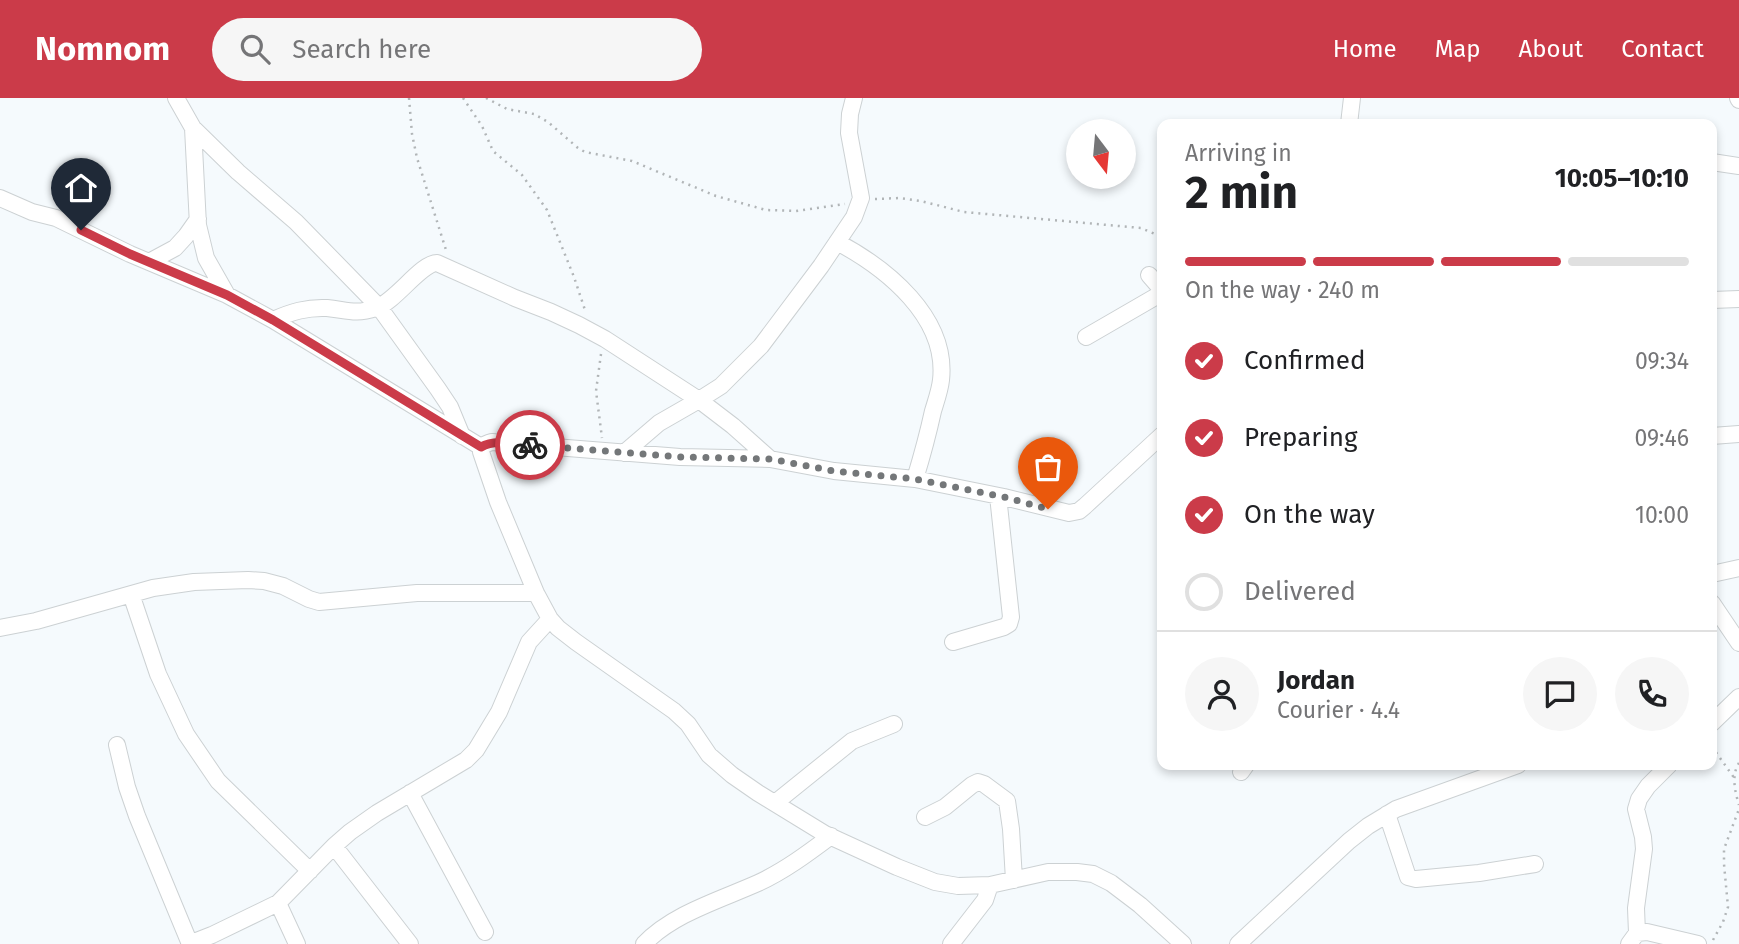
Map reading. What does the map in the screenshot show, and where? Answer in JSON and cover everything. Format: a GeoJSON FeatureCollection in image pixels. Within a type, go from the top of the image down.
{"type":"FeatureCollection","features":[{"type":"Feature","properties":{"kind":"street"},"geometry":{"type":"LineString","coordinates":[[176,98],[193,128],[238,172],[296,222],[379,307],[438,388],[463,436]]}},
{"type":"Feature","properties":{"kind":"street"},"geometry":{"type":"LineString","coordinates":[[624,453],[659,423],[721,386],[761,346],[854,217],[861,198],[849,133],[853,98]]}},
{"type":"Feature","properties":{"kind":"street"},"geometry":{"type":"LineString","coordinates":[[1350,119],[1352,98]]}},
{"type":"Feature","properties":{"kind":"street"},"geometry":{"type":"LineString","coordinates":[[193,128],[198,219],[206,258],[227,295]]}},
{"type":"Feature","properties":{"kind":"street"},"geometry":{"type":"LineString","coordinates":[[1717,163],[1739,166]]}},
{"type":"Feature","properties":{"kind":"street"},"geometry":{"type":"LineString","coordinates":[[0,198],[32,212],[56,218],[227,295],[273,320],[481,447]]}},
{"type":"Feature","properties":{"kind":"street"},"geometry":{"type":"LineString","coordinates":[[149,262],[175,248],[198,219]]}},
{"type":"Feature","properties":{"kind":"street"},"geometry":{"type":"LineString","coordinates":[[836,242],[858,253],[901,288],[922,309],[936,342],[941,357],[941,379],[915,479]]}},
{"type":"Feature","properties":{"kind":"street"},"geometry":{"type":"LineString","coordinates":[[273,320],[303,309],[329,308],[360,312],[379,307],[401,292],[429,263],[437,263],[605,339],[699,400],[770,459]]}},
{"type":"Feature","properties":{"kind":"street"},"geometry":{"type":"LineString","coordinates":[[1149,275],[1157,285]]}},
{"type":"Feature","properties":{"kind":"street"},"geometry":{"type":"LineString","coordinates":[[1086,337],[1157,294]]}},
{"type":"Feature","properties":{"kind":"street"},"geometry":{"type":"LineString","coordinates":[[1717,300],[1739,299]]}},
{"type":"Feature","properties":{"kind":"street"},"geometry":{"type":"LineString","coordinates":[[1717,435],[1739,433]]}},
{"type":"Feature","properties":{"kind":"street"},"geometry":{"type":"LineString","coordinates":[[481,447],[492,442],[680,457],[770,459],[834,471],[915,479],[1069,513],[1079,511],[1157,440]]}},
{"type":"Feature","properties":{"kind":"street"},"geometry":{"type":"LineString","coordinates":[[481,447],[484,464],[536,593],[550,619],[576,642],[674,711],[688,724],[709,755],[732,775],[831,836],[897,867],[935,881],[958,886],[990,885],[1048,872],[1093,874],[1111,883],[1140,905],[1183,944]]}},
{"type":"Feature","properties":{"kind":"street"},"geometry":{"type":"LineString","coordinates":[[953,642],[1009,624],[1011,609],[998,496]]}},
{"type":"Feature","properties":{"kind":"street"},"geometry":{"type":"LineString","coordinates":[[1717,573],[1739,568]]}},
{"type":"Feature","properties":{"kind":"street"},"geometry":{"type":"LineString","coordinates":[[0,628],[36,621],[153,588],[194,582],[264,581],[283,586],[309,600],[319,602],[417,593],[536,593]]}},
{"type":"Feature","properties":{"kind":"street"},"geometry":{"type":"LineString","coordinates":[[131,594],[158,674],[186,734],[218,781],[310,871]]}},
{"type":"Feature","properties":{"kind":"street"},"geometry":{"type":"LineString","coordinates":[[1717,610],[1739,643]]}},
{"type":"Feature","properties":{"kind":"street"},"geometry":{"type":"LineString","coordinates":[[117,745],[137,816],[189,944],[278,903],[334,846],[377,813],[466,760],[476,750],[499,712],[529,642],[550,619]]}},
{"type":"Feature","properties":{"kind":"street"},"geometry":{"type":"LineString","coordinates":[[1717,718],[1739,696]]}},
{"type":"Feature","properties":{"kind":"street"},"geometry":{"type":"LineString","coordinates":[[775,803],[852,741],[894,724]]}},
{"type":"Feature","properties":{"kind":"street"},"geometry":{"type":"LineString","coordinates":[[1238,944],[1368,826],[1417,801],[1504,770]]}},
{"type":"Feature","properties":{"kind":"street"},"geometry":{"type":"LineString","coordinates":[[1664,770],[1648,786],[1636,809],[1644,849],[1633,938],[1647,932],[1698,944]]}},
{"type":"Feature","properties":{"kind":"street"},"geometry":{"type":"LineString","coordinates":[[925,817],[945,807],[971,785],[978,782],[985,784],[1007,801],[1014,880]]}},
{"type":"Feature","properties":{"kind":"street"},"geometry":{"type":"LineString","coordinates":[[410,793],[485,932]]}},
{"type":"Feature","properties":{"kind":"street"},"geometry":{"type":"LineString","coordinates":[[1387,814],[1408,877],[1479,873],[1535,864]]}},
{"type":"Feature","properties":{"kind":"street"},"geometry":{"type":"LineString","coordinates":[[644,944],[688,914],[785,869],[831,836]]}},
{"type":"Feature","properties":{"kind":"street"},"geometry":{"type":"LineString","coordinates":[[334,846],[410,944]]}},
{"type":"Feature","properties":{"kind":"street"},"geometry":{"type":"LineString","coordinates":[[951,944],[985,900],[990,885]]}},
{"type":"Feature","properties":{"kind":"street"},"geometry":{"type":"LineString","coordinates":[[278,903],[298,944]]}},
{"type":"Feature","properties":{"kind":"path"},"geometry":{"type":"LineString","coordinates":[[409,98],[417,158],[451,269]]}},
{"type":"Feature","properties":{"kind":"path"},"geometry":{"type":"LineString","coordinates":[[463,98],[482,126],[493,150],[522,176],[547,210],[586,312]]}},
{"type":"Feature","properties":{"kind":"path"},"geometry":{"type":"LineString","coordinates":[[486,98],[507,109],[534,114],[585,152],[632,161],[716,196],[766,210],[796,211],[878,198],[900,198],[964,212],[1141,228],[1157,235]]}},
{"type":"Feature","properties":{"kind":"path"},"geometry":{"type":"LineString","coordinates":[[599,450],[601,423],[596,391],[605,339]]}},
{"type":"Feature","properties":{"kind":"path"},"geometry":{"type":"LineString","coordinates":[[1717,754],[1735,779]]}},
{"type":"Feature","properties":{"kind":"path"},"geometry":{"type":"LineString","coordinates":[[1710,944],[1728,907],[1724,849],[1739,807],[1735,770],[1739,763]]}},
{"type":"Feature","properties":{"kind":"way so far"},"geometry":{"type":"LineString","coordinates":[[530,445],[680,457],[770,459],[834,471],[915,479],[1048,509]]}},
{"type":"Feature","properties":{"kind":"route"},"geometry":{"type":"LineString","coordinates":[[81,230],[227,295],[273,320],[481,447],[492,442],[530,445]]}}]}
